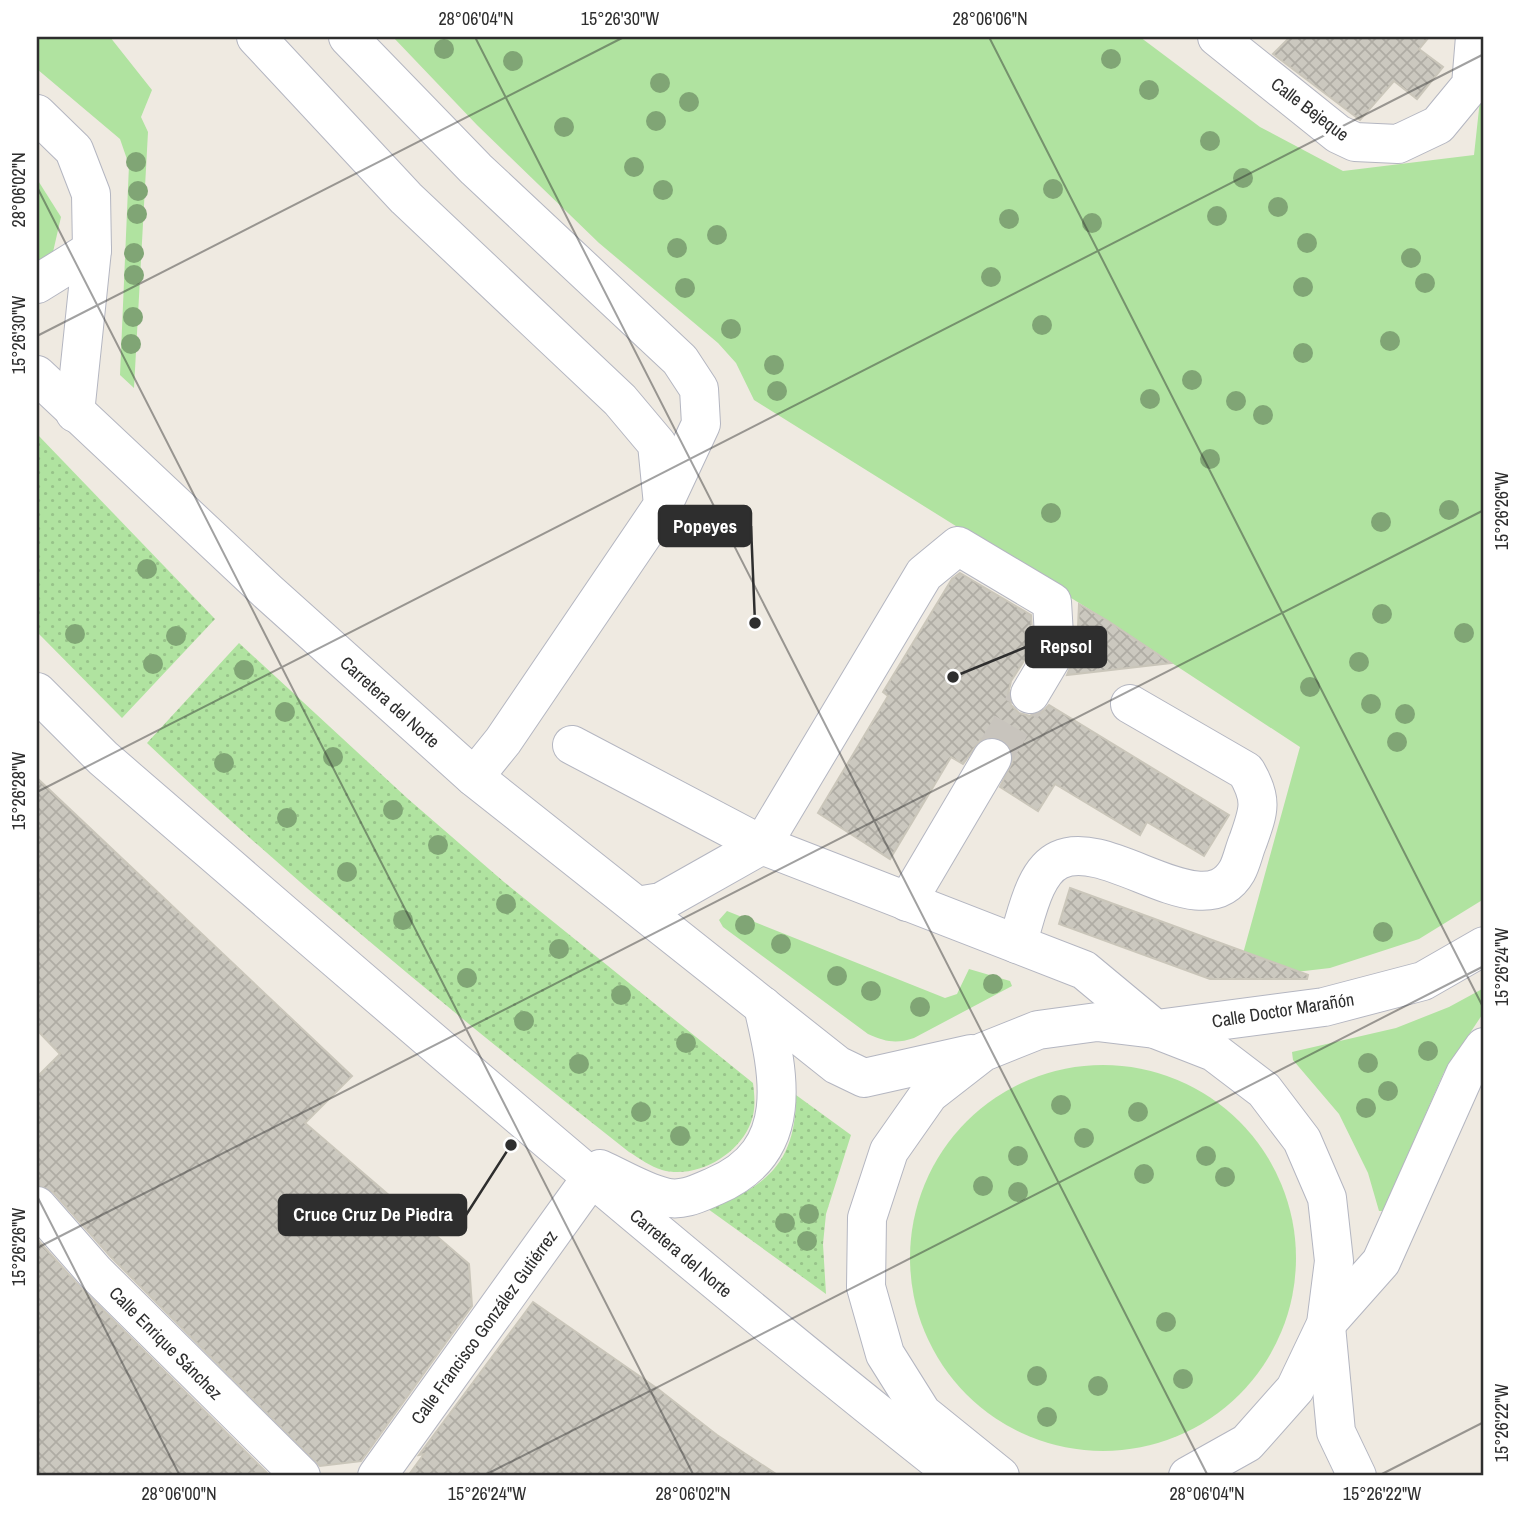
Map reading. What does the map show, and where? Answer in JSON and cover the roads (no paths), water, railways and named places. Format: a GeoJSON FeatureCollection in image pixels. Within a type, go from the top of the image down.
{"type":"FeatureCollection","features":[{"type":"Feature","properties":{"kind":"street"},"geometry":{"type":"LineString","coordinates":[[256,37],[406,198],[620,400],[657,444],[663,505]]}},
{"type":"Feature","properties":{"kind":"street"},"geometry":{"type":"LineString","coordinates":[[348,37],[476,169],[686,369],[699,389],[701,424],[663,505],[503,741],[474,777]]}},
{"type":"Feature","properties":{"kind":"street","name":"Calle Bejeque"},"geometry":{"type":"LineString","coordinates":[[1217,37],[1338,134],[1355,142],[1398,144],[1438,125],[1471,85],[1475,37]]}},
{"type":"Feature","properties":{"kind":"street"},"geometry":{"type":"LineString","coordinates":[[37,114],[74,150],[91,194],[92,250],[75,413]]}},
{"type":"Feature","properties":{"kind":"street"},"geometry":{"type":"LineString","coordinates":[[37,284],[92,250]]}},
{"type":"Feature","properties":{"kind":"street","name":"Carretera del Norte"},"geometry":{"type":"LineString","coordinates":[[37,375],[75,413],[474,777],[838,1065],[864,1078],[983,1052]]}},
{"type":"Feature","properties":{"kind":"street"},"geometry":{"type":"LineString","coordinates":[[637,906],[661,902],[762,845],[924,574],[958,546],[1052,602],[1055,652],[1030,694]]}},
{"type":"Feature","properties":{"kind":"street","name":"Carretera del Norte"},"geometry":{"type":"LineString","coordinates":[[37,692],[103,758],[557,1149],[804,1356],[977,1470]]}},
{"type":"Feature","properties":{"kind":"street"},"geometry":{"type":"LineString","coordinates":[[1017,944],[1041,875],[1059,859],[1099,857],[1185,890],[1214,890],[1228,882],[1237,870],[1259,809],[1256,788],[1246,771],[1130,704]]}},
{"type":"Feature","properties":{"kind":"street"},"geometry":{"type":"LineString","coordinates":[[572,745],[762,845],[1084,970],[1155,1029]]}},
{"type":"Feature","properties":{"kind":"street"},"geometry":{"type":"LineString","coordinates":[[907,902],[992,758]]}},
{"type":"Feature","properties":{"kind":"street","name":"Calle Doctor Marañón"},"geometry":{"type":"LineString","coordinates":[[1155,1029],[1324,1007],[1423,981],[1484,946]]}},
{"type":"Feature","properties":{"kind":"street","name":"Carretera del Norte"},"geometry":{"type":"LineString","coordinates":[[557,1149],[664,1198],[689,1197],[720,1184],[745,1167],[773,1127],[779,1095],[776,1060],[763,1006]]}},
{"type":"Feature","properties":{"kind":"street"},"geometry":{"type":"LineString","coordinates":[[1017,1476],[977,1470],[922,1413],[885,1354],[866,1287],[867,1218],[889,1152],[929,1094],[983,1052],[1038,1030],[1097,1022],[1155,1029],[1214,1052],[1264,1090],[1303,1140],[1327,1198],[1334,1261],[1326,1324],[1336,1432],[1356,1476]]}},
{"type":"Feature","properties":{"kind":"street"},"geometry":{"type":"LineString","coordinates":[[1188,1476],[1247,1443],[1295,1389],[1326,1324],[1381,1262],[1465,1074],[1484,1047]]}},
{"type":"Feature","properties":{"kind":"street","name":"Calle Francisco González Gutiérrez"},"geometry":{"type":"LineString","coordinates":[[377,1476],[591,1178]]}},
{"type":"Feature","properties":{"kind":"street","name":"Calle Enrique Sánchez"},"geometry":{"type":"LineString","coordinates":[[37,1206],[95,1272],[301,1476]]}},
{"type":"Feature","properties":{"kind":"tunnel"},"geometry":{"type":"LineString","coordinates":[[992,758],[1030,694]]}},
{"type":"Feature","properties":{"kind":"place","name":"Popeyes"},"geometry":{"type":"Point","coordinates":[755,623]}},
{"type":"Feature","properties":{"kind":"place","name":"Repsol"},"geometry":{"type":"Point","coordinates":[953,677]}},
{"type":"Feature","properties":{"kind":"place","name":"Cruce Cruz De Piedra"},"geometry":{"type":"Point","coordinates":[511,1145]}}]}
